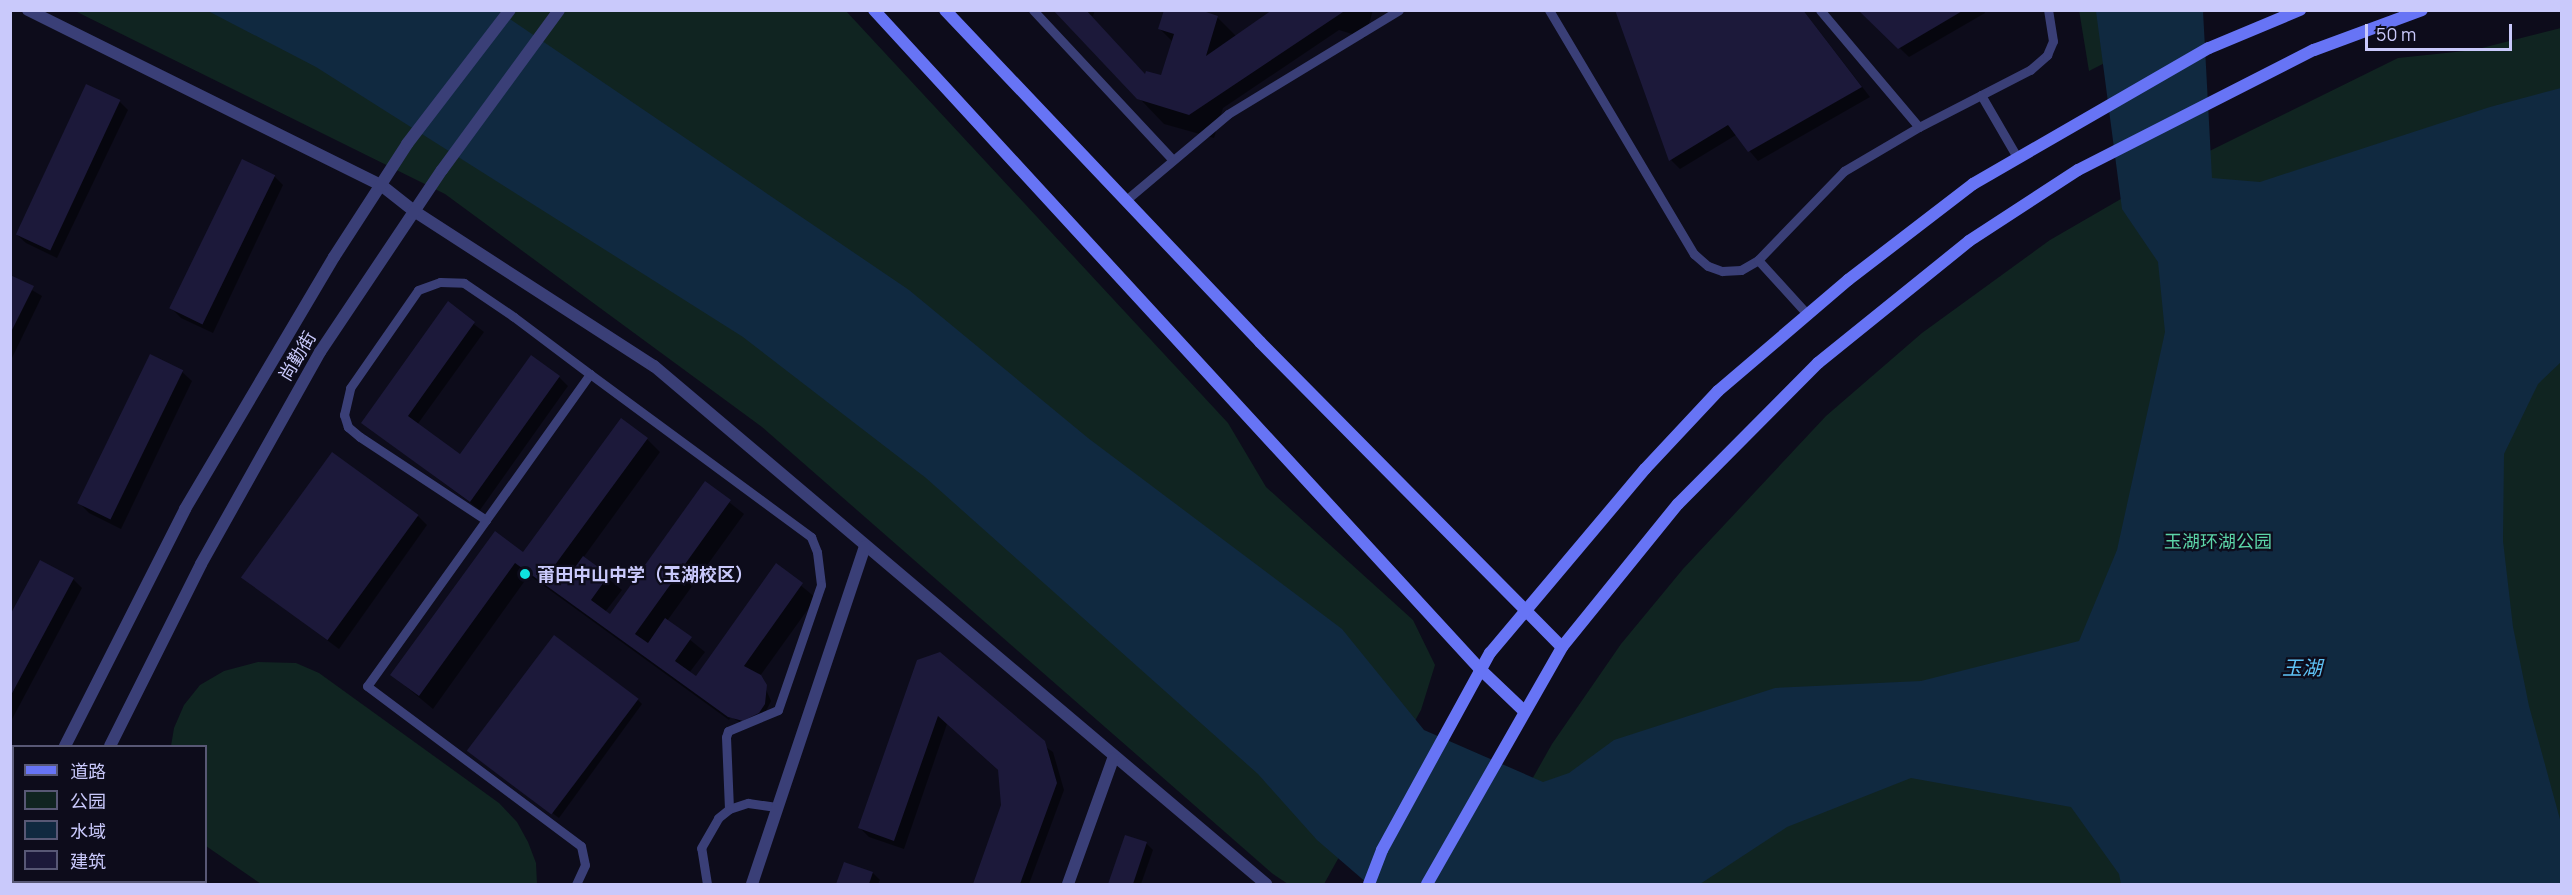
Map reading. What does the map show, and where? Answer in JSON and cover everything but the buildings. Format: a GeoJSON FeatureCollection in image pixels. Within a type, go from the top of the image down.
{"type":"FeatureCollection","features":[{"type":"Feature","properties":{"kind":"main road"},"geometry":{"type":"LineString","coordinates":[[874,10],[1479,668],[1524,711]]}},
{"type":"Feature","properties":{"kind":"main road"},"geometry":{"type":"LineString","coordinates":[[945,10],[1260,342],[1562,646]]}},
{"type":"Feature","properties":{"kind":"main road"},"geometry":{"type":"LineString","coordinates":[[1369,885],[1382,850],[1479,668],[1690,418],[1808,315],[1933,212],[2017,157],[2210,48],[2300,10]]}},
{"type":"Feature","properties":{"kind":"main road"},"geometry":{"type":"LineString","coordinates":[[1427,885],[1562,646],[1671,513],[1747,430],[1871,318],[1969,241],[2117,148],[2314,51],[2422,10]]}},
{"type":"Feature","properties":{"kind":"street"},"geometry":{"type":"LineString","coordinates":[[28,10],[381,185],[414,211],[654,366],[1113,759],[1266,885]]}},
{"type":"Feature","properties":{"kind":"street","name":"尚勤街"},"geometry":{"type":"LineString","coordinates":[[66,745],[185,508],[407,144],[510,10]]}},
{"type":"Feature","properties":{"kind":"street","name":"尚勤街"},"geometry":{"type":"LineString","coordinates":[[111,745],[163,637],[258,459],[320,352],[442,170],[559,10]]}},
{"type":"Feature","properties":{"kind":"street"},"geometry":{"type":"LineString","coordinates":[[752,885],[865,546]]}},
{"type":"Feature","properties":{"kind":"street"},"geometry":{"type":"LineString","coordinates":[[1068,885],[1113,759]]}},
{"type":"Feature","properties":{"kind":"lane"},"geometry":{"type":"LineString","coordinates":[[1033,10],[1173,160]]}},
{"type":"Feature","properties":{"kind":"lane"},"geometry":{"type":"LineString","coordinates":[[1126,200],[1228,114],[1399,10]]}},
{"type":"Feature","properties":{"kind":"lane"},"geometry":{"type":"LineString","coordinates":[[1549,10],[1694,254],[1708,266],[1722,271],[1741,270],[1758,260],[1844,171],[1919,127],[2030,70],[2047,55],[2053,40],[2048,10]]}},
{"type":"Feature","properties":{"kind":"lane"},"geometry":{"type":"LineString","coordinates":[[1820,10],[1919,127]]}},
{"type":"Feature","properties":{"kind":"lane"},"geometry":{"type":"LineString","coordinates":[[1981,95],[2017,157]]}},
{"type":"Feature","properties":{"kind":"lane"},"geometry":{"type":"LineString","coordinates":[[1758,260],[1808,315]]}},
{"type":"Feature","properties":{"kind":"lane"},"geometry":{"type":"LineString","coordinates":[[486,520],[360,437],[348,427],[344,415],[350,388],[418,290],[440,282],[464,283],[811,537],[817,552],[821,585],[777,710],[728,730],[726,737],[729,809]]}},
{"type":"Feature","properties":{"kind":"lane"},"geometry":{"type":"LineString","coordinates":[[576,885],[585,865],[581,846],[367,686],[590,374]]}},
{"type":"Feature","properties":{"kind":"lane"},"geometry":{"type":"LineString","coordinates":[[707,885],[701,848],[708,832],[729,809],[748,804],[778,807]]}},
{"type":"Feature","properties":{"kind":"green space"},"geometry":{"type":"Polygon","coordinates":[[[2079,10],[2206,11],[2089,71],[2079,10]]]}},
{"type":"Feature","properties":{"kind":"green space"},"geometry":{"type":"Polygon","coordinates":[[[75,11],[846,11],[1228,423],[1266,487],[1413,620],[1435,665],[1421,710],[1324,884],[1288,884],[1273,874],[762,427],[445,194],[75,11]]]}},
{"type":"Feature","properties":{"kind":"green space","name":"玉湖环湖公园"},"geometry":{"type":"Polygon","coordinates":[[[2561,28],[2561,884],[1473,884],[1552,744],[1621,644],[1683,569],[1826,416],[1922,333],[2050,240],[2171,170],[2398,58],[2474,50],[2561,28]]]}},
{"type":"Feature","properties":{"kind":"green space"},"geometry":{"type":"Polygon","coordinates":[[[258,662],[296,663],[319,673],[499,803],[517,822],[528,842],[536,863],[537,884],[261,884],[207,847],[207,745],[171,745],[174,728],[184,705],[200,685],[224,671],[258,662]]]}},
{"type":"Feature","properties":{"kind":"water","name":"玉湖环湖公园"},"geometry":{"type":"Polygon","coordinates":[[[208,11],[498,11],[909,290],[1088,438],[1342,629],[1424,730],[1543,782],[1569,773],[1614,740],[1775,688],[1921,681],[2079,641],[2117,550],[2165,332],[2158,262],[2122,209],[2096,11],[2203,11],[2212,178],[2260,182],[2490,107],[2561,88],[2561,362],[2538,384],[2504,454],[2503,541],[2513,627],[2529,706],[2561,823],[2561,884],[2121,884],[2119,874],[2071,807],[1911,778],[1787,827],[1700,884],[1368,884],[1317,840],[1258,774],[926,478],[743,337],[316,67],[208,11]]]}},
{"type":"Feature","properties":{"kind":"place","name":"莆田中山中学（玉湖校区）"},"geometry":{"type":"Point","coordinates":[525,574]}},
{"type":"Feature","properties":{"kind":"water label","name":"玉湖"},"geometry":{"type":"Point","coordinates":[2302,667]}}]}
